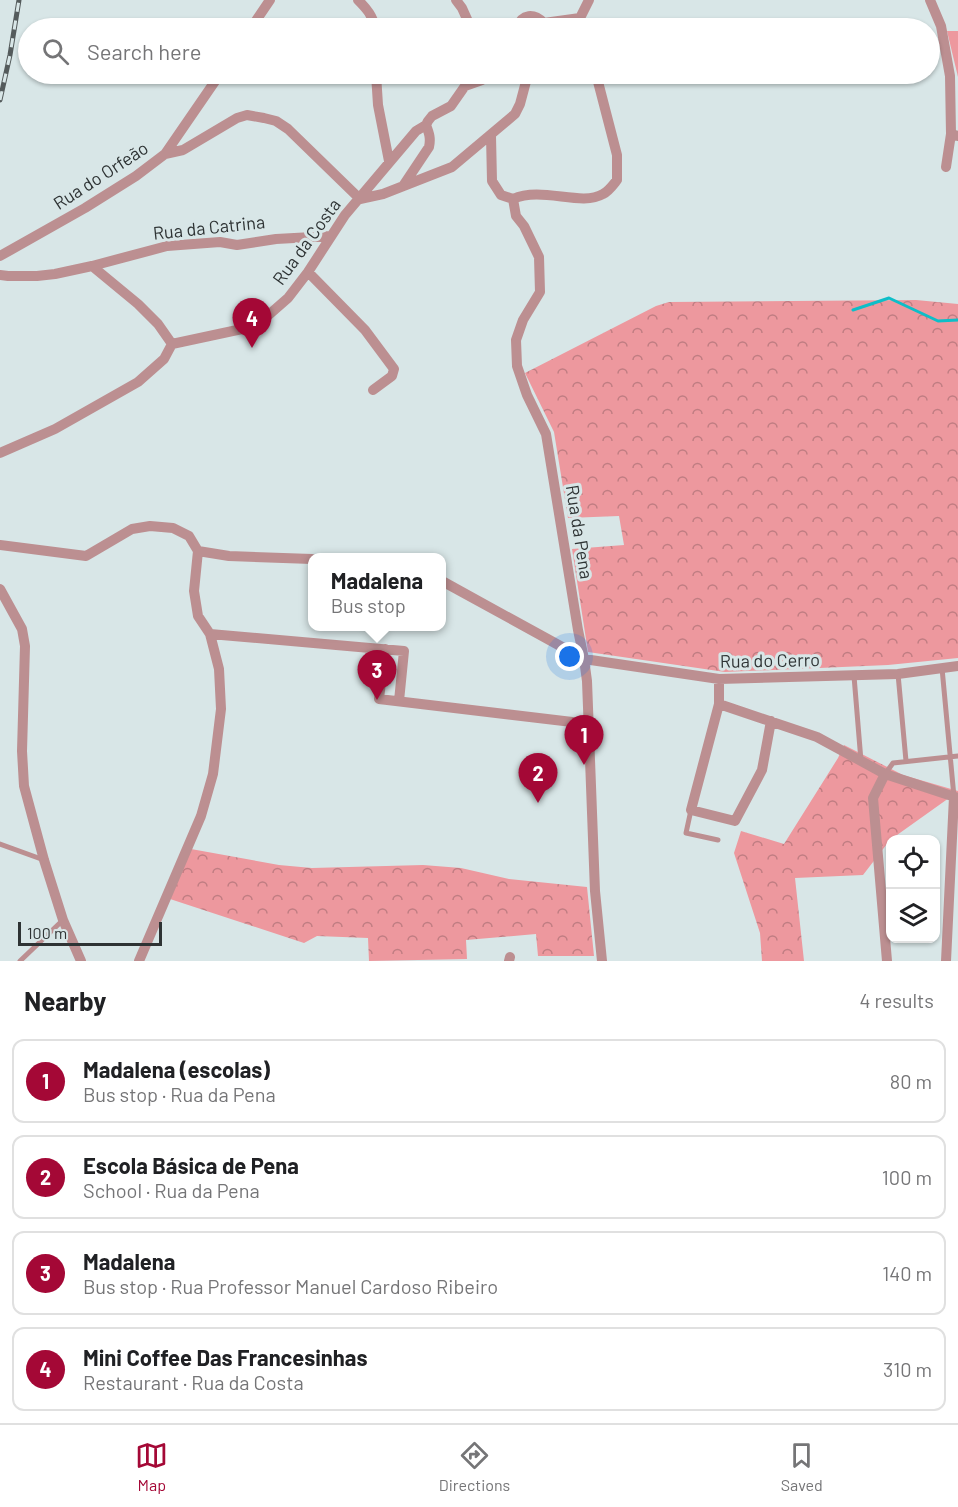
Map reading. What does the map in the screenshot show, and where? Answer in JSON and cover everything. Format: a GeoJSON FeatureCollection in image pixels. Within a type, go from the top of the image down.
{"type":"FeatureCollection","features":[{"type":"Feature","properties":{"kind":"street"},"geometry":{"type":"LineString","coordinates":[[258,18],[270,0]]}},
{"type":"Feature","properties":{"kind":"street"},"geometry":{"type":"LineString","coordinates":[[358,0],[372,18]]}},
{"type":"Feature","properties":{"kind":"street"},"geometry":{"type":"LineString","coordinates":[[456,0],[466,18]]}},
{"type":"Feature","properties":{"kind":"street"},"geometry":{"type":"LineString","coordinates":[[584,18],[590,0]]}},
{"type":"Feature","properties":{"kind":"street"},"geometry":{"type":"LineString","coordinates":[[930,0],[938,18]]}},
{"type":"Feature","properties":{"kind":"street"},"geometry":{"type":"LineString","coordinates":[[463,12],[464,18]]}},
{"type":"Feature","properties":{"kind":"street"},"geometry":{"type":"LineString","coordinates":[[524,18],[531,15],[538,18]]}},
{"type":"Feature","properties":{"kind":"street"},"geometry":{"type":"LineString","coordinates":[[940,24],[950,76],[955,135],[946,167]]}},
{"type":"Feature","properties":{"kind":"street","name":"Rua do Orfeão"},"geometry":{"type":"LineString","coordinates":[[0,256],[85,208],[136,176],[165,154],[213,84]]}},
{"type":"Feature","properties":{"kind":"street"},"geometry":{"type":"LineString","coordinates":[[377,84],[378,105],[389,161]]}},
{"type":"Feature","properties":{"kind":"street","name":"Rua da Costa"},"geometry":{"type":"LineString","coordinates":[[171,344],[242,329],[264,319],[288,298],[345,215],[389,161],[416,131],[426,125],[432,116],[451,106],[465,86],[471,84]]}},
{"type":"Feature","properties":{"kind":"street"},"geometry":{"type":"LineString","coordinates":[[165,154],[183,150],[237,118],[247,115],[276,121],[288,129],[360,199],[383,194],[452,167],[491,136],[518,109],[525,84]]}},
{"type":"Feature","properties":{"kind":"street"},"geometry":{"type":"LineString","coordinates":[[513,199],[534,193],[593,197],[604,193],[617,180],[617,155],[599,84]]}},
{"type":"Feature","properties":{"kind":"street"},"geometry":{"type":"LineString","coordinates":[[403,186],[429,147],[430,135],[426,125]]}},
{"type":"Feature","properties":{"kind":"street","name":"Rua da Pena"},"geometry":{"type":"LineString","coordinates":[[491,136],[492,181],[501,195],[513,199],[516,216],[524,226],[539,257],[540,292],[523,320],[516,340],[517,366],[546,434],[584,659],[587,681],[595,891],[602,961]]}},
{"type":"Feature","properties":{"kind":"street","name":"Rua da Catrina"},"geometry":{"type":"LineString","coordinates":[[92,266],[167,246],[220,242],[237,245],[276,238],[332,236]]}},
{"type":"Feature","properties":{"kind":"street"},"geometry":{"type":"LineString","coordinates":[[0,275],[36,276],[92,266],[138,304],[158,324],[171,344],[164,359],[138,382],[55,429],[0,453]]}},
{"type":"Feature","properties":{"kind":"street"},"geometry":{"type":"LineString","coordinates":[[308,272],[365,330],[394,369],[392,376],[373,390]]}},
{"type":"Feature","properties":{"kind":"street"},"geometry":{"type":"LineString","coordinates":[[0,545],[86,556],[132,529],[150,526],[173,528],[189,536],[198,551],[194,591],[198,616],[210,634],[219,669],[221,709],[213,774],[201,816],[139,961]]}},
{"type":"Feature","properties":{"kind":"street"},"geometry":{"type":"LineString","coordinates":[[198,551],[229,556],[308,560]]}},
{"type":"Feature","properties":{"kind":"street"},"geometry":{"type":"LineString","coordinates":[[446,584],[584,659]]}},
{"type":"Feature","properties":{"kind":"street"},"geometry":{"type":"LineString","coordinates":[[0,589],[22,629],[25,646],[22,751],[24,786],[63,920],[81,961]]}},
{"type":"Feature","properties":{"kind":"street"},"geometry":{"type":"LineString","coordinates":[[210,634],[404,651],[399,701]]}},
{"type":"Feature","properties":{"kind":"street"},"geometry":{"type":"LineString","coordinates":[[385,649],[379,699],[589,724]]}},
{"type":"Feature","properties":{"kind":"street","name":"Rua do Cerro"},"geometry":{"type":"LineString","coordinates":[[584,659],[719,679],[898,674],[958,666]]}},
{"type":"Feature","properties":{"kind":"street"},"geometry":{"type":"LineString","coordinates":[[719,679],[719,704],[692,810],[735,821],[762,770],[771,721]]}},
{"type":"Feature","properties":{"kind":"street"},"geometry":{"type":"LineString","coordinates":[[719,704],[817,737],[885,774],[956,797],[946,961]]}},
{"type":"Feature","properties":{"kind":"street"},"geometry":{"type":"LineString","coordinates":[[885,774],[873,798],[887,961]]}},
{"type":"Feature","properties":{"kind":"lane"},"geometry":{"type":"LineString","coordinates":[[942,668],[956,797]]}},
{"type":"Feature","properties":{"kind":"lane"},"geometry":{"type":"LineString","coordinates":[[898,674],[906,761]]}},
{"type":"Feature","properties":{"kind":"lane"},"geometry":{"type":"LineString","coordinates":[[854,676],[861,761]]}},
{"type":"Feature","properties":{"kind":"lane"},"geometry":{"type":"LineString","coordinates":[[885,774],[893,763],[958,756]]}},
{"type":"Feature","properties":{"kind":"lane"},"geometry":{"type":"LineString","coordinates":[[692,810],[686,833],[718,840]]}},
{"type":"Feature","properties":{"kind":"lane"},"geometry":{"type":"LineString","coordinates":[[0,844],[44,860]]}},
{"type":"Feature","properties":{"kind":"lane"},"geometry":{"type":"LineString","coordinates":[[20,961],[63,920]]}},
{"type":"Feature","properties":{"kind":"green space"},"geometry":{"type":"Polygon","coordinates":[[[947,31],[958,31],[958,77],[947,31]]]}},
{"type":"Feature","properties":{"kind":"green space"},"geometry":{"type":"Polygon","coordinates":[[[916,300],[958,304],[958,658],[888,665],[725,672],[588,652],[572,549],[624,545],[619,516],[568,518],[554,432],[525,373],[656,306],[669,302],[916,300]]]}},
{"type":"Feature","properties":{"kind":"green space"},"geometry":{"type":"Polygon","coordinates":[[[844,745],[903,775],[958,791],[958,793],[897,835],[886,835],[886,845],[863,875],[795,878],[804,961],[762,961],[760,933],[734,853],[741,831],[784,844],[844,745]]]}},
{"type":"Feature","properties":{"kind":"green space"},"geometry":{"type":"Polygon","coordinates":[[[191,849],[279,865],[312,868],[423,865],[461,868],[509,879],[587,887],[594,956],[538,956],[536,934],[466,940],[467,959],[369,961],[368,938],[317,936],[304,943],[170,899],[191,849]]]}},
{"type":"Feature","properties":{"kind":"waterway"},"geometry":{"type":"LineString","coordinates":[[853,310],[889,298],[938,321],[958,320]]}},
{"type":"Feature","properties":{"kind":"railway"},"geometry":{"type":"LineString","coordinates":[[0,100],[19,0]]}},
{"type":"Feature","properties":{"kind":"place","name":"Mini Coffee Das Francesinhas"},"geometry":{"type":"Point","coordinates":[252,348]}},
{"type":"Feature","properties":{"kind":"place","name":"Madalena"},"geometry":{"type":"Point","coordinates":[377,700]}},
{"type":"Feature","properties":{"kind":"place","name":"Madalena (escolas)"},"geometry":{"type":"Point","coordinates":[584,765]}},
{"type":"Feature","properties":{"kind":"place","name":"Escola Básica de Pena"},"geometry":{"type":"Point","coordinates":[538,803]}}]}
